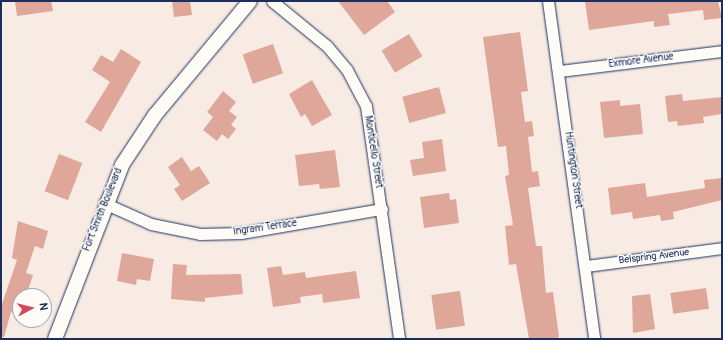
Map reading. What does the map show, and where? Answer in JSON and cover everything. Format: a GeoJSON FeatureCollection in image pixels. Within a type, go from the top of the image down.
{"type":"FeatureCollection","features":[{"type":"Feature","properties":{"kind":"street","name":"Fort Smith Boulevard"},"geometry":{"type":"LineString","coordinates":[[55,339],[104,203],[122,165],[155,115],[250,1]]}},
{"type":"Feature","properties":{"kind":"street","name":"Monticello Street"},"geometry":{"type":"LineString","coordinates":[[272,1],[327,46],[347,70],[366,106],[382,209],[399,339]]}},
{"type":"Feature","properties":{"kind":"street","name":"Huntington Street"},"geometry":{"type":"LineString","coordinates":[[548,1],[586,266],[594,339]]}},
{"type":"Feature","properties":{"kind":"street","name":"Exmore Avenue"},"geometry":{"type":"LineString","coordinates":[[559,71],[722,50]]}},
{"type":"Feature","properties":{"kind":"street","name":"Ingram Terrace"},"geometry":{"type":"LineString","coordinates":[[104,203],[151,224],[200,234],[240,233],[382,209]]}},
{"type":"Feature","properties":{"kind":"street","name":"Belspring Avenue"},"geometry":{"type":"LineString","coordinates":[[586,266],[722,248]]}},
{"type":"Feature","properties":{"kind":"building"},"geometry":{"type":"Polygon","coordinates":[[[15,1],[51,1],[53,11],[17,16],[15,1]]]}},
{"type":"Feature","properties":{"kind":"building"},"geometry":{"type":"Polygon","coordinates":[[[172,1],[190,1],[192,15],[174,17],[172,1]]]}},
{"type":"Feature","properties":{"kind":"building"},"geometry":{"type":"Polygon","coordinates":[[[338,1],[387,1],[395,12],[364,35],[338,1]]]}},
{"type":"Feature","properties":{"kind":"building"},"geometry":{"type":"Polygon","coordinates":[[[585,1],[718,1],[722,18],[704,20],[703,10],[668,14],[670,25],[654,27],[654,21],[589,30],[585,1]]]}},
{"type":"Feature","properties":{"kind":"building"},"geometry":{"type":"Polygon","coordinates":[[[520,32],[528,91],[521,92],[525,122],[532,121],[534,136],[528,137],[532,172],[538,171],[540,186],[528,188],[536,246],[542,246],[546,293],[553,292],[559,337],[555,339],[529,339],[516,264],[509,265],[505,226],[513,225],[505,176],[509,175],[506,146],[498,147],[483,37],[520,32]]]}},
{"type":"Feature","properties":{"kind":"building"},"geometry":{"type":"Polygon","coordinates":[[[409,34],[422,56],[395,73],[382,50],[409,34]]]}},
{"type":"Feature","properties":{"kind":"building"},"geometry":{"type":"Polygon","coordinates":[[[273,44],[283,73],[253,84],[243,54],[273,44]]]}},
{"type":"Feature","properties":{"kind":"building"},"geometry":{"type":"Polygon","coordinates":[[[121,49],[141,62],[101,132],[85,122],[110,82],[92,70],[101,55],[113,62],[121,49]]]}},
{"type":"Feature","properties":{"kind":"building"},"geometry":{"type":"Polygon","coordinates":[[[312,80],[332,115],[312,126],[305,114],[301,117],[289,94],[312,80]]]}},
{"type":"Feature","properties":{"kind":"building"},"geometry":{"type":"Polygon","coordinates":[[[439,87],[446,113],[409,123],[402,97],[439,87]]]}},
{"type":"Feature","properties":{"kind":"building"},"geometry":{"type":"Polygon","coordinates":[[[223,91],[236,102],[229,111],[237,117],[231,125],[236,129],[228,139],[222,134],[217,141],[203,130],[213,117],[207,112],[223,91]]]}},
{"type":"Feature","properties":{"kind":"building"},"geometry":{"type":"Polygon","coordinates":[[[682,94],[683,101],[722,97],[722,114],[703,117],[704,123],[678,126],[677,121],[668,122],[665,96],[682,94]]]}},
{"type":"Feature","properties":{"kind":"building"},"geometry":{"type":"Polygon","coordinates":[[[620,100],[620,106],[640,104],[643,134],[604,138],[600,102],[620,100]]]}},
{"type":"Feature","properties":{"kind":"building"},"geometry":{"type":"Polygon","coordinates":[[[442,139],[446,171],[413,176],[410,160],[424,158],[422,142],[442,139]]]}},
{"type":"Feature","properties":{"kind":"building"},"geometry":{"type":"Polygon","coordinates":[[[335,150],[340,187],[320,189],[319,184],[299,186],[295,155],[335,150]]]}},
{"type":"Feature","properties":{"kind":"building"},"geometry":{"type":"Polygon","coordinates":[[[59,154],[82,163],[68,200],[45,191],[59,154]]]}},
{"type":"Feature","properties":{"kind":"building"},"geometry":{"type":"Polygon","coordinates":[[[182,157],[191,171],[199,166],[210,183],[182,201],[174,189],[180,185],[168,167],[182,157]]]}},
{"type":"Feature","properties":{"kind":"building"},"geometry":{"type":"Polygon","coordinates":[[[722,178],[722,200],[673,212],[674,219],[661,221],[660,215],[633,219],[632,212],[611,215],[608,188],[645,183],[647,197],[705,188],[704,180],[722,178]]]}},
{"type":"Feature","properties":{"kind":"building"},"geometry":{"type":"Polygon","coordinates":[[[449,193],[450,200],[456,199],[459,223],[424,228],[420,197],[449,193]]]}},
{"type":"Feature","properties":{"kind":"building"},"geometry":{"type":"Polygon","coordinates":[[[18,221],[48,231],[43,249],[35,246],[26,273],[33,275],[29,288],[12,288],[12,312],[4,337],[1,336],[1,307],[17,260],[12,258],[18,221]]]}},
{"type":"Feature","properties":{"kind":"building"},"geometry":{"type":"Polygon","coordinates":[[[122,253],[154,259],[150,281],[137,279],[136,285],[117,281],[122,253]]]}},
{"type":"Feature","properties":{"kind":"building"},"geometry":{"type":"Polygon","coordinates":[[[173,264],[187,265],[186,275],[241,274],[243,294],[205,298],[205,302],[171,299],[173,264]]]}},
{"type":"Feature","properties":{"kind":"building"},"geometry":{"type":"Polygon","coordinates":[[[281,266],[283,275],[305,272],[306,278],[356,271],[360,298],[323,303],[322,294],[300,297],[301,303],[273,307],[267,268],[281,266]]]}},
{"type":"Feature","properties":{"kind":"building"},"geometry":{"type":"Polygon","coordinates":[[[706,288],[709,309],[673,314],[670,293],[706,288]]]}},
{"type":"Feature","properties":{"kind":"building"},"geometry":{"type":"Polygon","coordinates":[[[460,291],[465,326],[436,330],[431,295],[460,291]]]}},
{"type":"Feature","properties":{"kind":"building"},"geometry":{"type":"Polygon","coordinates":[[[650,294],[655,329],[633,333],[632,296],[650,294]]]}}]}
